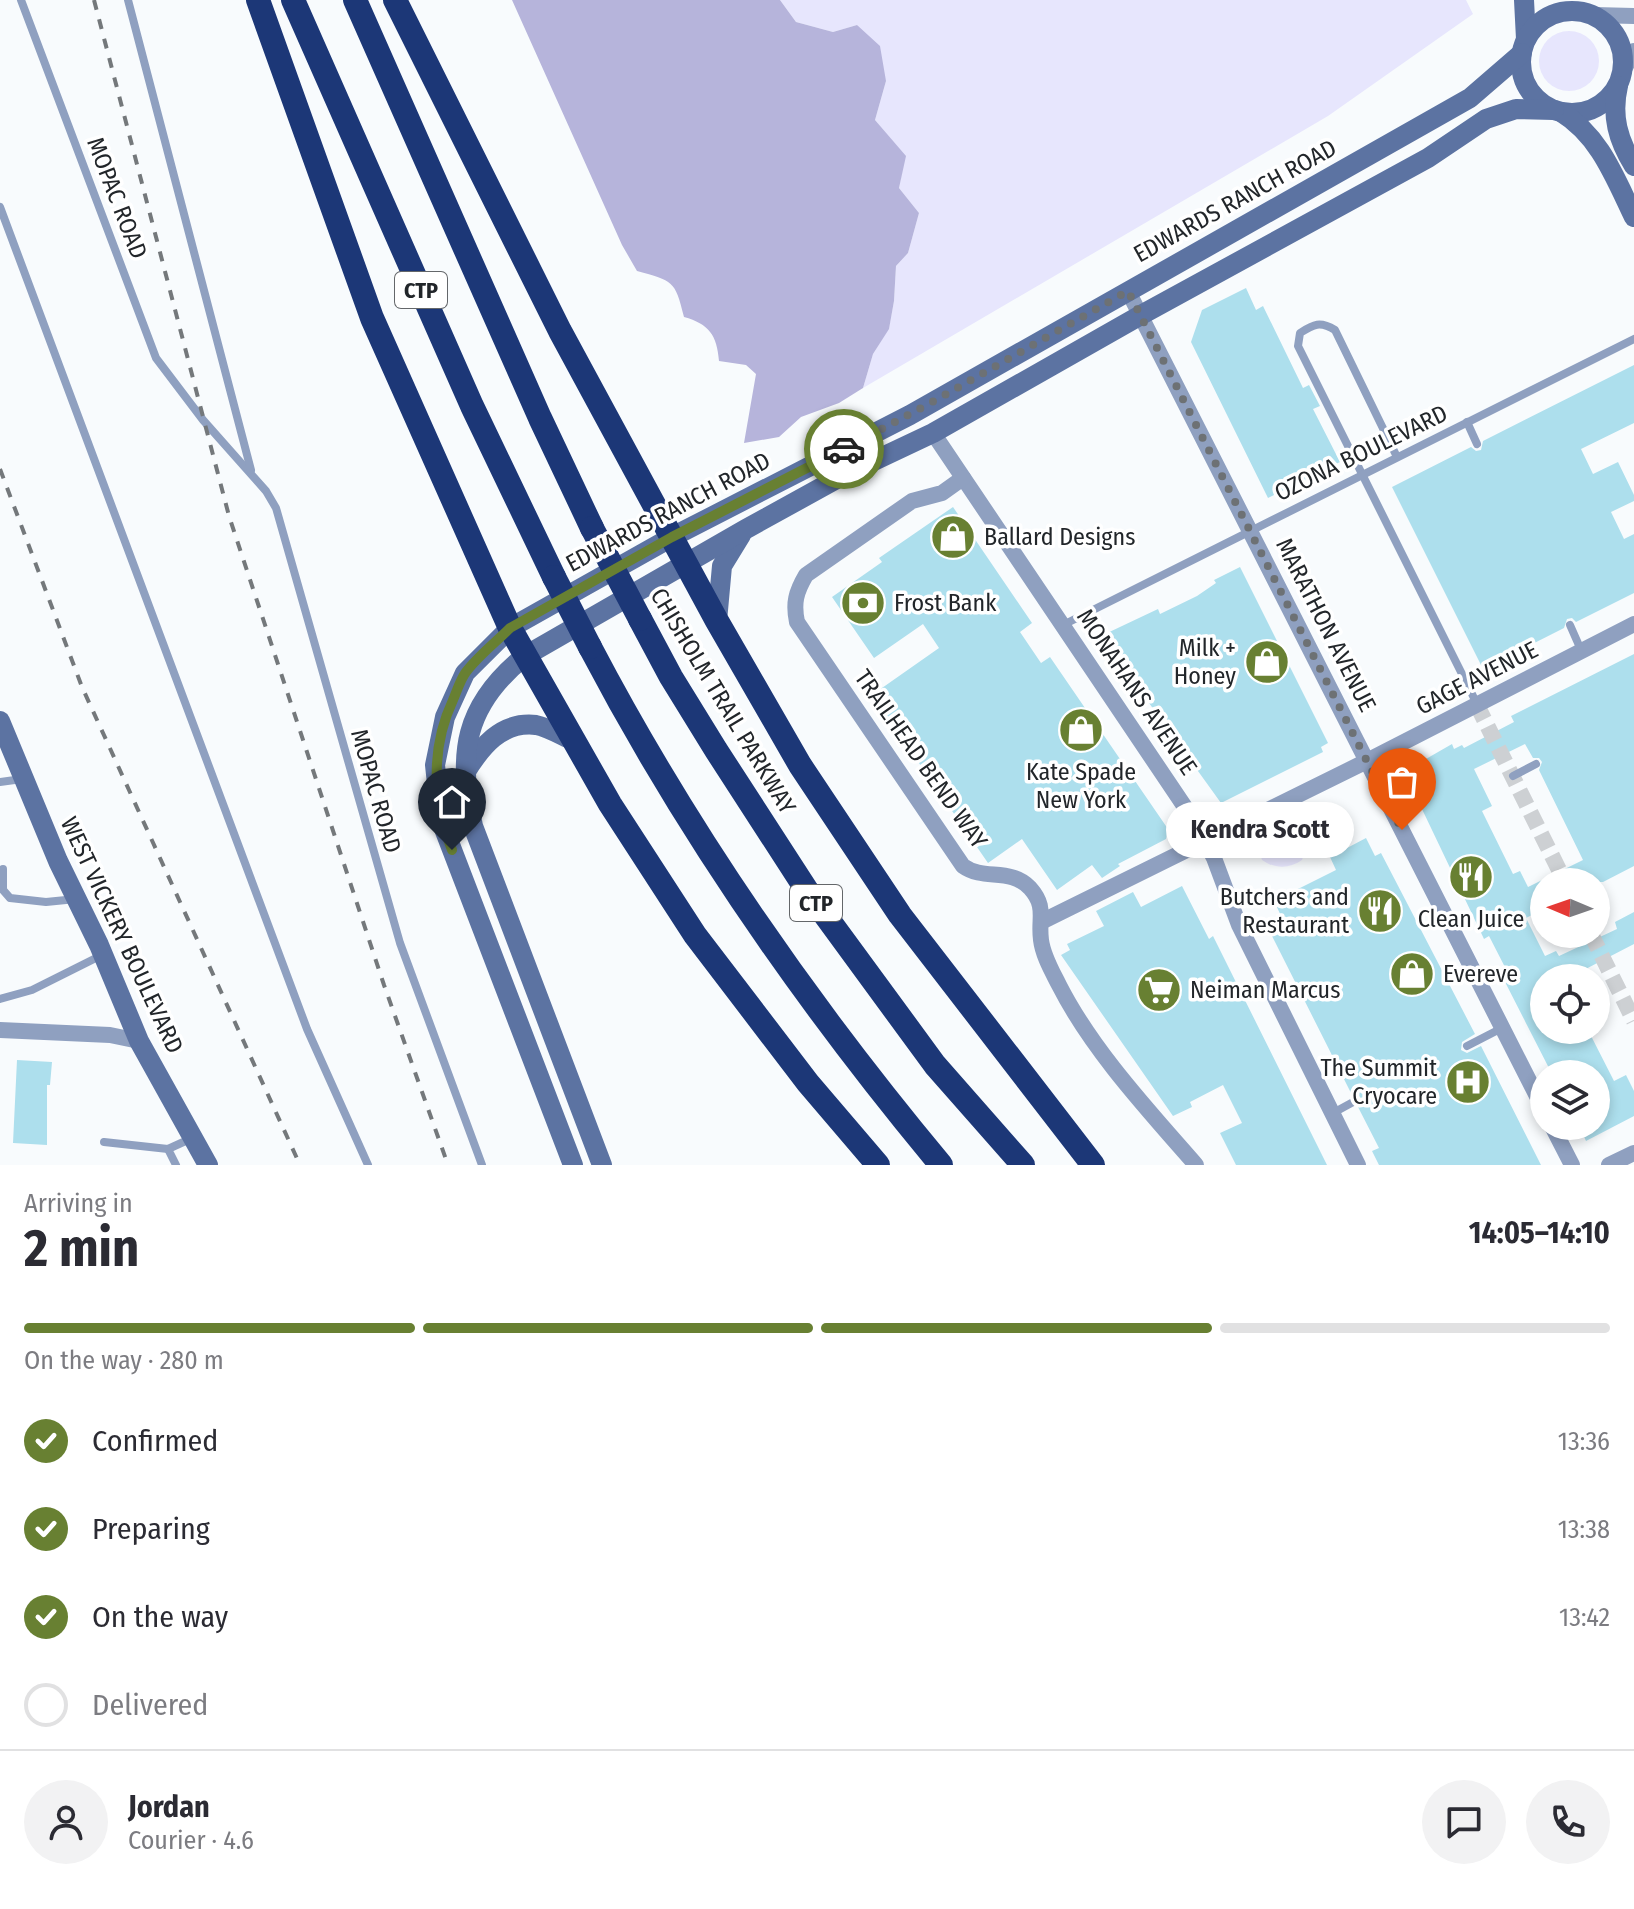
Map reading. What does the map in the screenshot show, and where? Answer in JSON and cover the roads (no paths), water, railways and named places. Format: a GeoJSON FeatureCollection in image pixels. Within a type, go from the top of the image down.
{"type":"FeatureCollection","features":[{"type":"Feature","properties":{"kind":"highway"},"geometry":{"type":"LineString","coordinates":[[258,0],[372,318],[510,628],[572,740],[639,851],[695,935],[808,1083],[878,1165]]}},
{"type":"Feature","properties":{"kind":"highway","name":"CTP"},"geometry":{"type":"LineString","coordinates":[[293,0],[478,419],[554,577],[646,750],[762,932],[866,1073],[941,1165]]}},
{"type":"Feature","properties":{"kind":"highway","name":"CHISHOLM TRAIL PARKWAY"},"geometry":{"type":"LineString","coordinates":[[355,0],[540,418],[592,528],[671,677],[814,901],[935,1065],[1023,1165]]}},
{"type":"Feature","properties":{"kind":"highway"},"geometry":{"type":"LineString","coordinates":[[395,0],[560,331],[717,621],[800,765],[879,885],[1093,1165]]}},
{"type":"Feature","properties":{"kind":"street"},"geometry":{"type":"LineString","coordinates":[[1524,0],[1524,81],[1542,103],[1578,124],[1598,146],[1634,217]]}},
{"type":"Feature","properties":{"kind":"street"},"geometry":{"type":"LineString","coordinates":[[1569,0],[1615,34],[1621,47],[1620,79],[1614,102],[1617,130],[1634,166]]}},
{"type":"Feature","properties":{"kind":"street"},"geometry":{"type":"LineString","coordinates":[[1524,46],[1541,20],[1552,14],[1564,11],[1634,16]]}},
{"type":"Feature","properties":{"kind":"street","name":"EDWARDS RANCH ROAD"},"geometry":{"type":"LineString","coordinates":[[573,1165],[441,821],[435,765],[445,717],[465,673],[510,628],[672,537],[910,415],[1470,98],[1524,46]]}},
{"type":"Feature","properties":{"kind":"street"},"geometry":{"type":"LineString","coordinates":[[602,1165],[473,826],[465,789],[465,748],[475,717],[508,671],[525,656],[746,529],[842,476],[933,433],[1428,158],[1486,119],[1516,109],[1584,112],[1595,108],[1605,101],[1634,51]]}},
{"type":"Feature","properties":{"kind":"street","name":"MARATHON AVENUE"},"geometry":{"type":"LineString","coordinates":[[1128,291],[1530,1082]]}},
{"type":"Feature","properties":{"kind":"street"},"geometry":{"type":"LineString","coordinates":[[933,433],[935,414],[987,372]]}},
{"type":"Feature","properties":{"kind":"street"},"geometry":{"type":"LineString","coordinates":[[842,476],[874,446],[905,428],[910,422],[910,415]]}},
{"type":"Feature","properties":{"kind":"street","name":"MONAHANS AVENUE"},"geometry":{"type":"LineString","coordinates":[[933,433],[1195,822],[1239,925],[1358,1165]]}},
{"type":"Feature","properties":{"kind":"street","name":"TRAILHEAD BEND WAY"},"geometry":{"type":"LineString","coordinates":[[963,478],[942,493],[912,501],[806,575],[796,591],[794,608],[797,622],[963,866],[977,874],[1005,874],[1021,880],[1039,902],[1045,956],[1078,1018],[1150,1112],[1196,1165]]}},
{"type":"Feature","properties":{"kind":"street"},"geometry":{"type":"LineString","coordinates":[[717,621],[722,566],[746,529]]}},
{"type":"Feature","properties":{"kind":"street","name":"GAGE AVENUE"},"geometry":{"type":"LineString","coordinates":[[1041,922],[1367,761],[1634,624]]}},
{"type":"Feature","properties":{"kind":"street","name":"WEST VICKERY BOULEVARD"},"geometry":{"type":"LineString","coordinates":[[0,721],[139,1041],[208,1165]]}},
{"type":"Feature","properties":{"kind":"street"},"geometry":{"type":"LineString","coordinates":[[465,773],[478,751],[494,735],[512,727],[537,725],[572,740]]}},
{"type":"Feature","properties":{"kind":"street"},"geometry":{"type":"LineString","coordinates":[[0,1030],[110,1035],[139,1041]]}},
{"type":"Feature","properties":{"kind":"street"},"geometry":{"type":"LineString","coordinates":[[1559,1140],[1572,1165]]}},
{"type":"Feature","properties":{"kind":"street"},"geometry":{"type":"LineString","coordinates":[[1609,1165],[1634,1153]]}},
{"type":"Feature","properties":{"kind":"lane","name":"MOPAC ROAD"},"geometry":{"type":"LineString","coordinates":[[21,0],[156,358],[203,420],[266,491],[279,518],[324,685],[400,943],[482,1165]]}},
{"type":"Feature","properties":{"kind":"lane","name":"MOPAC ROAD"},"geometry":{"type":"LineString","coordinates":[[128,0],[253,475]]}},
{"type":"Feature","properties":{"kind":"lane"},"geometry":{"type":"LineString","coordinates":[[0,207],[307,1029],[368,1165]]}},
{"type":"Feature","properties":{"kind":"lane"},"geometry":{"type":"LineString","coordinates":[[1397,457],[1335,330],[1324,323],[1314,324],[1300,333],[1298,346],[1477,705]]}},
{"type":"Feature","properties":{"kind":"lane","name":"OZONA BOULEVARD"},"geometry":{"type":"LineString","coordinates":[[1063,625],[1634,339]]}},
{"type":"Feature","properties":{"kind":"lane"},"geometry":{"type":"LineString","coordinates":[[1467,422],[1477,444]]}},
{"type":"Feature","properties":{"kind":"lane"},"geometry":{"type":"LineString","coordinates":[[1570,625],[1582,651]]}},
{"type":"Feature","properties":{"kind":"lane"},"geometry":{"type":"LineString","coordinates":[[1513,776],[1536,764]]}},
{"type":"Feature","properties":{"kind":"lane"},"geometry":{"type":"LineString","coordinates":[[0,782],[23,779]]}},
{"type":"Feature","properties":{"kind":"lane"},"geometry":{"type":"LineString","coordinates":[[3,869],[3,890],[10,898],[46,902],[76,899]]}},
{"type":"Feature","properties":{"kind":"lane"},"geometry":{"type":"LineString","coordinates":[[0,999],[32,990],[103,954]]}},
{"type":"Feature","properties":{"kind":"lane"},"geometry":{"type":"LineString","coordinates":[[1467,1046],[1503,1028]]}},
{"type":"Feature","properties":{"kind":"lane"},"geometry":{"type":"LineString","coordinates":[[1332,1113],[1355,1101]]}},
{"type":"Feature","properties":{"kind":"lane"},"geometry":{"type":"LineString","coordinates":[[104,1142],[168,1149],[193,1138]]}},
{"type":"Feature","properties":{"kind":"lane"},"geometry":{"type":"LineString","coordinates":[[168,1149],[176,1165]]}},
{"type":"Feature","properties":{"kind":"tunnel"},"geometry":{"type":"LineString","coordinates":[[1477,705],[1558,868]]}},
{"type":"Feature","properties":{"kind":"tunnel"},"geometry":{"type":"LineString","coordinates":[[1598,948],[1634,1021]]}},
{"type":"Feature","properties":{"kind":"railway"},"geometry":{"type":"LineString","coordinates":[[94,0],[229,516],[384,985],[448,1165]]}},
{"type":"Feature","properties":{"kind":"railway"},"geometry":{"type":"LineString","coordinates":[[0,469],[82,687],[300,1165]]}},
{"type":"Feature","properties":{"kind":"place","name":"Ballard Designs"},"geometry":{"type":"Point","coordinates":[953,537]}},
{"type":"Feature","properties":{"kind":"place","name":"Frost Bank"},"geometry":{"type":"Point","coordinates":[863,603]}},
{"type":"Feature","properties":{"kind":"place","name":"Milk + Honey"},"geometry":{"type":"Point","coordinates":[1267,662]}},
{"type":"Feature","properties":{"kind":"place","name":"Kate Spade New York"},"geometry":{"type":"Point","coordinates":[1081,730]}},
{"type":"Feature","properties":{"kind":"place","name":"Kendra Scott"},"geometry":{"type":"Point","coordinates":[1402,830]}},
{"type":"Feature","properties":{"kind":"place","name":"Clean Juice"},"geometry":{"type":"Point","coordinates":[1471,877]}},
{"type":"Feature","properties":{"kind":"place","name":"Butchers and Restaurant"},"geometry":{"type":"Point","coordinates":[1380,911]}},
{"type":"Feature","properties":{"kind":"place","name":"Evereve"},"geometry":{"type":"Point","coordinates":[1412,974]}},
{"type":"Feature","properties":{"kind":"place","name":"Neiman Marcus"},"geometry":{"type":"Point","coordinates":[1159,990]}},
{"type":"Feature","properties":{"kind":"place","name":"The Summit Cryocare"},"geometry":{"type":"Point","coordinates":[1468,1082]}}]}
